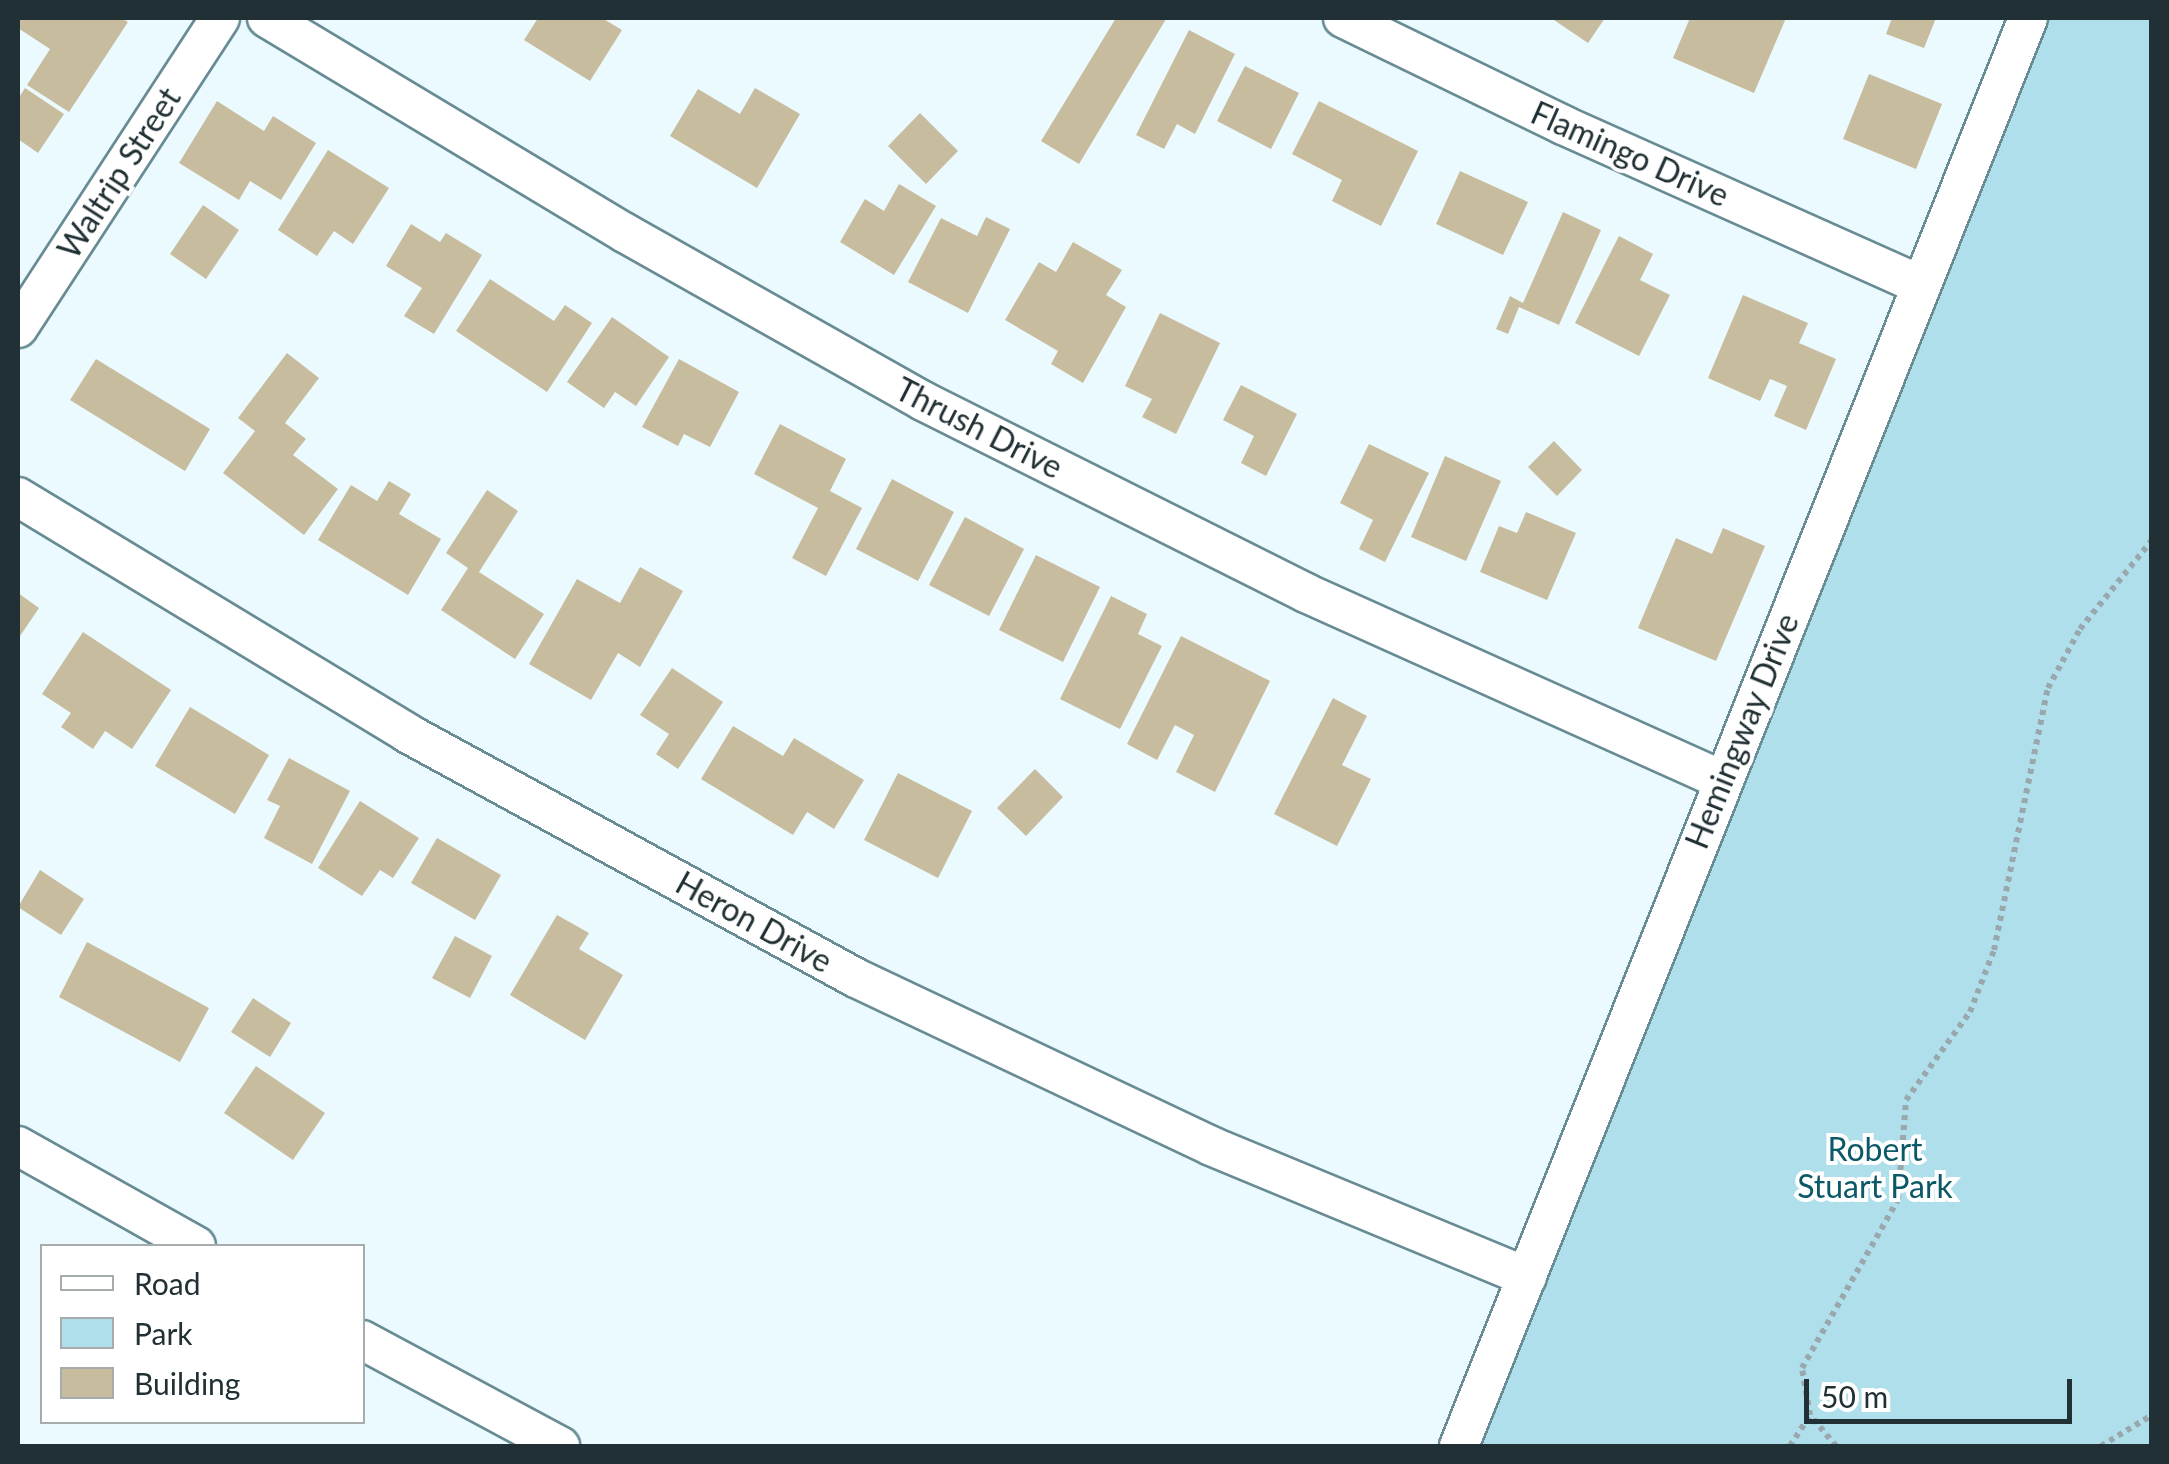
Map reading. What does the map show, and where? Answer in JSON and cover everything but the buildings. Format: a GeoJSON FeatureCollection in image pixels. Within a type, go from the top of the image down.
{"type":"FeatureCollection","features":[{"type":"Feature","properties":{"kind":"street","name":"Waltrip Street"},"geometry":{"type":"LineString","coordinates":[[18,328],[220,18]]}},
{"type":"Feature","properties":{"kind":"street","name":"Thrush Drive"},"geometry":{"type":"LineString","coordinates":[[267,18],[625,233],[924,401],[1306,593],[1722,780]]}},
{"type":"Feature","properties":{"kind":"street","name":"Flamingo Drive"},"geometry":{"type":"LineString","coordinates":[[1343,18],[1562,125],[1920,285]]}},
{"type":"Feature","properties":{"kind":"street","name":"Hemingway Drive"},"geometry":{"type":"LineString","coordinates":[[1459,1446],[2028,18]]}},
{"type":"Feature","properties":{"kind":"street","name":"Heron Drive"},"geometry":{"type":"LineString","coordinates":[[18,497],[408,733],[856,978],[1211,1146],[1526,1277]]}},
{"type":"Feature","properties":{"kind":"street"},"geometry":{"type":"LineString","coordinates":[[18,1146],[192,1244]]}},
{"type":"Feature","properties":{"kind":"street"},"geometry":{"type":"LineString","coordinates":[[365,1342],[560,1446]]}},
{"type":"Feature","properties":{"kind":"path"},"geometry":{"type":"LineString","coordinates":[[1836,1446],[1810,1415],[1802,1368],[1898,1200],[1906,1100],[1970,1012],[1994,950],[2048,688],[2080,629],[2152,540]]}},
{"type":"Feature","properties":{"kind":"path"},"geometry":{"type":"LineString","coordinates":[[1790,1446],[1810,1415]]}},
{"type":"Feature","properties":{"kind":"path"},"geometry":{"type":"LineString","coordinates":[[2101,1446],[2152,1415]]}},
{"type":"Feature","properties":{"kind":"green space","name":"Robert Stuart Park"},"geometry":{"type":"Polygon","coordinates":[[[2035,18],[2151,18],[2151,1446],[1468,1446],[2035,18]]]}}]}
